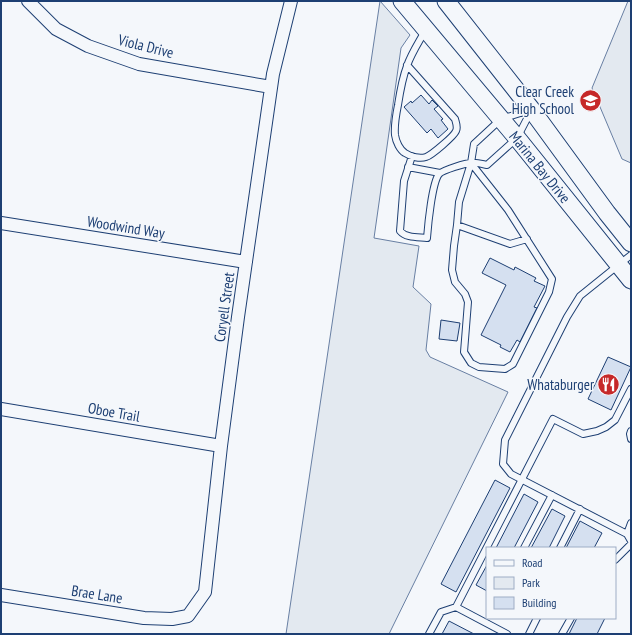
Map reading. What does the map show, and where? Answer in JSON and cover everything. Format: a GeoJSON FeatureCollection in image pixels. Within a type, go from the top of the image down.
{"type":"FeatureCollection","features":[{"type":"Feature","properties":{"kind":"main road","name":"Marina Bay Drive"},"geometry":{"type":"LineString","coordinates":[[402,1],[517,138],[625,260],[631,280]]}},
{"type":"Feature","properties":{"kind":"main road","name":"Marina Bay Drive"},"geometry":{"type":"LineString","coordinates":[[446,1],[532,109],[607,214],[631,243]]}},
{"type":"Feature","properties":{"kind":"street","name":"Viola Drive"},"geometry":{"type":"LineString","coordinates":[[28,1],[56,28],[88,46],[139,64],[271,87]]}},
{"type":"Feature","properties":{"kind":"street","name":"Coryell Street"},"geometry":{"type":"LineString","coordinates":[[188,615],[205,592],[221,446],[271,87],[291,1]]}},
{"type":"Feature","properties":{"kind":"street","name":"Woodwind Way"},"geometry":{"type":"LineString","coordinates":[[1,222],[246,262]]}},
{"type":"Feature","properties":{"kind":"street","name":"Oboe Trail"},"geometry":{"type":"LineString","coordinates":[[1,409],[221,446]]}},
{"type":"Feature","properties":{"kind":"street","name":"Brae Lane"},"geometry":{"type":"LineString","coordinates":[[1,595],[144,618],[172,619],[188,615]]}},
{"type":"Feature","properties":{"kind":"lane"},"geometry":{"type":"LineString","coordinates":[[407,65],[455,119],[457,124],[456,132],[453,136],[427,157],[420,158],[405,153],[398,145],[395,136],[402,82],[407,65],[413,52],[426,30]]}},
{"type":"Feature","properties":{"kind":"lane"},"geometry":{"type":"LineString","coordinates":[[471,163],[508,210],[552,279],[549,292],[513,364],[505,369],[479,367],[471,362],[464,352],[468,302],[465,294],[455,282],[452,270],[454,246],[459,202],[471,163],[474,144],[501,119],[532,109]]}},
{"type":"Feature","properties":{"kind":"lane"},"geometry":{"type":"LineString","coordinates":[[412,156],[404,181],[400,231],[408,236],[426,238],[434,188],[440,173],[445,170],[471,163],[487,165],[517,138],[532,109]]}},
{"type":"Feature","properties":{"kind":"lane"},"geometry":{"type":"LineString","coordinates":[[408,167],[440,173]]}},
{"type":"Feature","properties":{"kind":"lane"},"geometry":{"type":"LineString","coordinates":[[457,225],[510,244],[527,239]]}},
{"type":"Feature","properties":{"kind":"lane"},"geometry":{"type":"LineString","coordinates":[[625,260],[580,296],[567,317],[505,440],[503,464],[511,474],[627,534],[631,541]]}},
{"type":"Feature","properties":{"kind":"lane"},"geometry":{"type":"LineString","coordinates":[[487,547],[554,419],[584,434],[597,431],[606,427],[615,420],[631,389]]}},
{"type":"Feature","properties":{"kind":"lane"},"geometry":{"type":"LineString","coordinates":[[631,432],[631,439]]}},
{"type":"Feature","properties":{"kind":"lane"},"geometry":{"type":"LineString","coordinates":[[525,547],[552,495]]}},
{"type":"Feature","properties":{"kind":"lane"},"geometry":{"type":"LineString","coordinates":[[561,547],[580,509]]}},
{"type":"Feature","properties":{"kind":"lane"},"geometry":{"type":"LineString","coordinates":[[627,534],[631,523]]}},
{"type":"Feature","properties":{"kind":"lane"},"geometry":{"type":"LineString","coordinates":[[616,559],[631,544]]}},
{"type":"Feature","properties":{"kind":"lane"},"geometry":{"type":"LineString","coordinates":[[456,607],[486,549]]}},
{"type":"Feature","properties":{"kind":"lane"},"geometry":{"type":"LineString","coordinates":[[429,634],[441,612],[456,607],[487,620],[507,634]]}},
{"type":"Feature","properties":{"kind":"lane"},"geometry":{"type":"LineString","coordinates":[[528,634],[536,619]]}},
{"type":"Feature","properties":{"kind":"lane"},"geometry":{"type":"LineString","coordinates":[[562,634],[570,619]]}},
{"type":"Feature","properties":{"kind":"green space"},"geometry":{"type":"Polygon","coordinates":[[[380,1],[410,35],[401,48],[374,238],[419,246],[413,287],[431,304],[426,350],[430,357],[508,392],[389,634],[286,634],[380,1]]]}},
{"type":"Feature","properties":{"kind":"green space"},"geometry":{"type":"Polygon","coordinates":[[[628,1],[631,1],[631,163],[622,159],[592,88],[628,1]]]}},
{"type":"Feature","properties":{"kind":"building"},"geometry":{"type":"Polygon","coordinates":[[[421,95],[429,104],[432,100],[438,106],[434,109],[443,119],[441,120],[448,129],[438,138],[431,129],[427,133],[404,107],[411,101],[412,103],[421,95]]]}},
{"type":"Feature","properties":{"kind":"building"},"geometry":{"type":"Polygon","coordinates":[[[490,258],[514,270],[515,267],[536,278],[534,281],[545,286],[534,307],[537,308],[520,342],[517,340],[510,352],[500,347],[501,345],[481,335],[506,285],[482,273],[490,258]]]}},
{"type":"Feature","properties":{"kind":"building"},"geometry":{"type":"Polygon","coordinates":[[[441,320],[460,323],[457,341],[439,339],[441,320]]]}},
{"type":"Feature","properties":{"kind":"building","name":"Whataburger"},"geometry":{"type":"Polygon","coordinates":[[[608,357],[631,367],[611,410],[588,399],[608,357]]]}},
{"type":"Feature","properties":{"kind":"building"},"geometry":{"type":"Polygon","coordinates":[[[495,480],[510,488],[456,592],[441,584],[495,480]]]}},
{"type":"Feature","properties":{"kind":"building"},"geometry":{"type":"Polygon","coordinates":[[[524,494],[538,502],[515,547],[497,547],[524,494]]]}},
{"type":"Feature","properties":{"kind":"building"},"geometry":{"type":"Polygon","coordinates":[[[552,509],[565,516],[550,547],[532,547],[552,509]]]}},
{"type":"Feature","properties":{"kind":"building"},"geometry":{"type":"Polygon","coordinates":[[[580,521],[602,533],[595,547],[567,547],[580,521]]]}},
{"type":"Feature","properties":{"kind":"building"},"geometry":{"type":"Polygon","coordinates":[[[486,567],[486,590],[476,585],[486,567]]]}},
{"type":"Feature","properties":{"kind":"building"},"geometry":{"type":"Polygon","coordinates":[[[576,619],[604,619],[597,634],[569,634],[576,619]]]}},
{"type":"Feature","properties":{"kind":"building"},"geometry":{"type":"Polygon","coordinates":[[[449,621],[474,634],[442,634],[449,621]]]}},
{"type":"Feature","properties":{"kind":"place","name":"Clear Creek High School"},"geometry":{"type":"Point","coordinates":[590,100]}},
{"type":"Feature","properties":{"kind":"place","name":"Whataburger"},"geometry":{"type":"Point","coordinates":[609,384]}}]}
